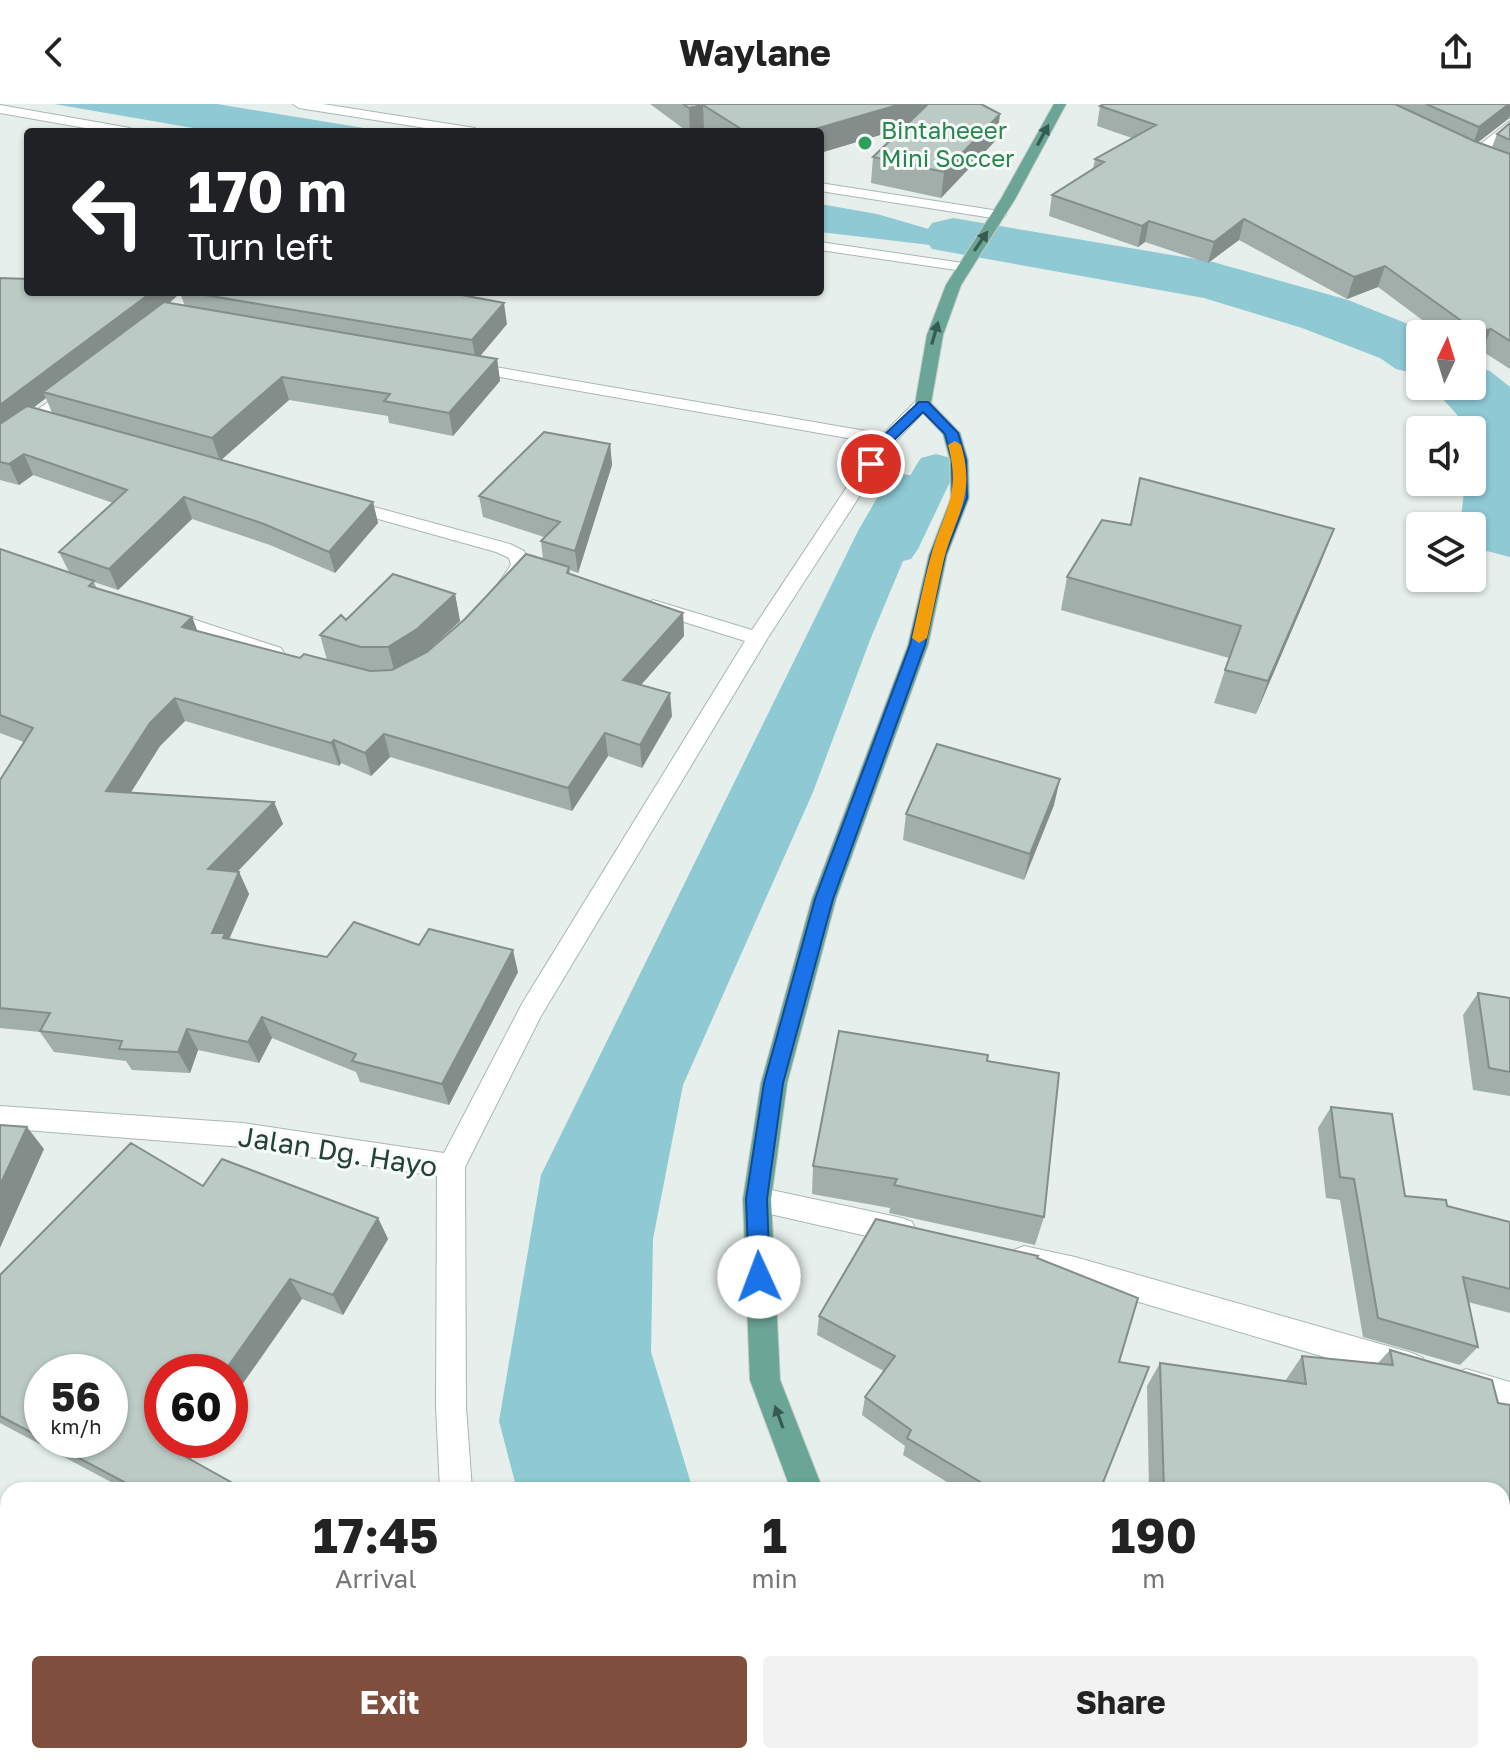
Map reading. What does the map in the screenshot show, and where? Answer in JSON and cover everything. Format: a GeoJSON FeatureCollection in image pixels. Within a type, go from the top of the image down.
{"type":"FeatureCollection","features":[{"type":"Feature","properties":{"kind":"main road"},"geometry":{"type":"LineString","coordinates":[[804,1482],[765,1380],[757,1199],[774,1083],[824,899],[918,645],[938,555],[960,498],[959,460],[951,433],[923,404],[933,339],[943,307],[963,267],[999,215],[1060,104]]}},
{"type":"Feature","properties":{"kind":"street"},"geometry":{"type":"LineString","coordinates":[[299,104],[450,128]]}},
{"type":"Feature","properties":{"kind":"street"},"geometry":{"type":"LineString","coordinates":[[0,109],[107,128]]}},
{"type":"Feature","properties":{"kind":"street"},"geometry":{"type":"LineString","coordinates":[[1474,156],[1510,125]]}},
{"type":"Feature","properties":{"kind":"street"},"geometry":{"type":"LineString","coordinates":[[824,188],[999,215]]}},
{"type":"Feature","properties":{"kind":"street"},"geometry":{"type":"LineString","coordinates":[[824,247],[963,267]]}},
{"type":"Feature","properties":{"kind":"street"},"geometry":{"type":"LineString","coordinates":[[450,364],[887,440]]}},
{"type":"Feature","properties":{"kind":"street"},"geometry":{"type":"LineString","coordinates":[[0,443],[43,421],[84,381]]}},
{"type":"Feature","properties":{"kind":"street"},"geometry":{"type":"LineString","coordinates":[[451,1166],[532,1009],[757,638],[887,440],[923,404]]}},
{"type":"Feature","properties":{"kind":"street"},"geometry":{"type":"LineString","coordinates":[[322,498],[503,548],[517,555],[528,567],[490,603]]}},
{"type":"Feature","properties":{"kind":"street"},"geometry":{"type":"LineString","coordinates":[[639,602],[757,638]]}},
{"type":"Feature","properties":{"kind":"street"},"geometry":{"type":"LineString","coordinates":[[145,609],[290,659]]}},
{"type":"Feature","properties":{"kind":"street","name":"Jalan Dg. Hayo"},"geometry":{"type":"LineString","coordinates":[[0,1117],[243,1135],[451,1166],[451,1407],[456,1482]]}},
{"type":"Feature","properties":{"kind":"street"},"geometry":{"type":"LineString","coordinates":[[757,1199],[923,1236]]}},
{"type":"Feature","properties":{"kind":"street"},"geometry":{"type":"LineString","coordinates":[[999,1253],[1075,1270],[1510,1397]]}},
{"type":"Feature","properties":{"kind":"water"},"geometry":{"type":"Polygon","coordinates":[[[54,104],[217,104],[364,128],[193,128],[54,104]]]}},
{"type":"Feature","properties":{"kind":"water"},"geometry":{"type":"Polygon","coordinates":[[[824,205],[877,214],[953,236],[947,247],[824,232],[824,205]]]}},
{"type":"Feature","properties":{"kind":"water"},"geometry":{"type":"Polygon","coordinates":[[[892,472],[931,479],[921,518],[870,640],[813,792],[683,1085],[653,1239],[651,1352],[691,1482],[515,1482],[499,1421],[541,1175],[858,531],[892,472]]]}},
{"type":"Feature","properties":{"kind":"building"},"geometry":{"type":"Polygon","coordinates":[[[683,104],[901,104],[819,128],[740,128],[703,105],[689,108],[683,104]]]}},
{"type":"Feature","properties":{"kind":"building"},"geometry":{"type":"Polygon","coordinates":[[[928,104],[981,104],[1000,114],[944,172],[873,157],[928,104]]]}},
{"type":"Feature","properties":{"kind":"building"},"geometry":{"type":"Polygon","coordinates":[[[1395,104],[1474,141],[1510,154],[1510,341],[1491,329],[1486,330],[1486,320],[1460,320],[1385,266],[1354,277],[1244,219],[1214,242],[1149,221],[1142,226],[1052,195],[1104,162],[1095,159],[1156,125],[1100,106],[1395,104]]]}},
{"type":"Feature","properties":{"kind":"building"},"geometry":{"type":"Polygon","coordinates":[[[1426,104],[1509,104],[1479,127],[1426,104]]]}},
{"type":"Feature","properties":{"kind":"building"},"geometry":{"type":"Polygon","coordinates":[[[1510,123],[1510,140],[1497,134],[1510,123]]]}},
{"type":"Feature","properties":{"kind":"building"},"geometry":{"type":"Polygon","coordinates":[[[0,278],[24,279],[24,296],[147,296],[0,405],[0,278]]]}},
{"type":"Feature","properties":{"kind":"building"},"geometry":{"type":"Polygon","coordinates":[[[211,296],[467,296],[504,303],[472,340],[211,296]]]}},
{"type":"Feature","properties":{"kind":"building"},"geometry":{"type":"Polygon","coordinates":[[[164,302],[497,359],[449,413],[384,401],[390,394],[282,377],[212,438],[43,392],[164,302]]]}},
{"type":"Feature","properties":{"kind":"building"},"geometry":{"type":"Polygon","coordinates":[[[27,406],[373,502],[329,552],[264,524],[184,497],[109,569],[59,552],[127,490],[24,454],[9,464],[0,462],[0,424],[27,406]]]}},
{"type":"Feature","properties":{"kind":"building"},"geometry":{"type":"Polygon","coordinates":[[[544,432],[610,444],[575,551],[541,541],[560,522],[479,496],[544,432]]]}},
{"type":"Feature","properties":{"kind":"building"},"geometry":{"type":"Polygon","coordinates":[[[1140,478],[1334,529],[1268,681],[1225,670],[1241,626],[1067,577],[1102,520],[1131,525],[1140,478]]]}},
{"type":"Feature","properties":{"kind":"building"},"geometry":{"type":"Polygon","coordinates":[[[0,549],[94,581],[89,586],[192,617],[182,627],[300,658],[304,654],[370,671],[392,670],[427,652],[465,619],[526,554],[569,567],[567,573],[683,613],[623,680],[670,693],[640,745],[605,733],[568,788],[384,734],[365,753],[334,740],[331,743],[175,698],[150,723],[106,791],[274,802],[208,869],[239,872],[212,933],[225,933],[223,938],[327,957],[354,922],[419,945],[429,929],[513,950],[442,1084],[352,1061],[356,1054],[262,1017],[248,1042],[187,1029],[178,1052],[119,1049],[122,1041],[40,1031],[50,1013],[0,1008],[0,780],[33,728],[0,715],[0,549]]]}},
{"type":"Feature","properties":{"kind":"building"},"geometry":{"type":"Polygon","coordinates":[[[393,574],[455,594],[417,629],[388,647],[361,647],[320,635],[341,615],[346,620],[393,574]]]}},
{"type":"Feature","properties":{"kind":"building"},"geometry":{"type":"Polygon","coordinates":[[[937,744],[1060,779],[1030,854],[906,814],[937,744]]]}},
{"type":"Feature","properties":{"kind":"building"},"geometry":{"type":"Polygon","coordinates":[[[1478,993],[1510,998],[1510,1072],[1489,1068],[1478,993]]]}},
{"type":"Feature","properties":{"kind":"building"},"geometry":{"type":"Polygon","coordinates":[[[839,1031],[988,1055],[987,1061],[1059,1073],[1044,1217],[894,1185],[897,1179],[813,1166],[839,1031]]]}},
{"type":"Feature","properties":{"kind":"building"},"geometry":{"type":"Polygon","coordinates":[[[1331,1107],[1392,1114],[1405,1196],[1446,1200],[1447,1206],[1510,1222],[1510,1289],[1463,1277],[1478,1347],[1378,1318],[1354,1179],[1340,1177],[1331,1107]]]}},
{"type":"Feature","properties":{"kind":"building"},"geometry":{"type":"Polygon","coordinates":[[[0,1125],[27,1127],[0,1185],[0,1125]]]}},
{"type":"Feature","properties":{"kind":"building"},"geometry":{"type":"Polygon","coordinates":[[[131,1143],[203,1186],[222,1159],[378,1218],[333,1295],[290,1279],[237,1354],[144,1354],[144,1458],[188,1458],[231,1482],[124,1482],[79,1458],[128,1458],[128,1354],[24,1354],[24,1429],[0,1416],[0,1275],[131,1143]]]}},
{"type":"Feature","properties":{"kind":"building"},"geometry":{"type":"Polygon","coordinates":[[[876,1219],[1038,1256],[1138,1298],[1119,1362],[1149,1367],[1103,1482],[981,1482],[907,1438],[911,1430],[865,1397],[895,1356],[819,1316],[876,1219]]]}},
{"type":"Feature","properties":{"kind":"building"},"geometry":{"type":"Polygon","coordinates":[[[1390,1350],[1492,1380],[1498,1403],[1510,1405],[1510,1482],[1164,1482],[1160,1363],[1306,1384],[1302,1356],[1393,1365],[1390,1350]]]}},
{"type":"Feature","properties":{"kind":"waterway"},"geometry":{"type":"LineString","coordinates":[[953,236],[1213,281],[1325,314],[1406,346]]}},
{"type":"Feature","properties":{"kind":"waterway"},"geometry":{"type":"LineString","coordinates":[[1483,400],[1493,408],[1505,440],[1499,519],[1510,534]]}},
{"type":"Feature","properties":{"kind":"waterway"},"geometry":{"type":"LineString","coordinates":[[895,549],[936,467]]}},
{"type":"Feature","properties":{"kind":"slow traffic"},"geometry":{"type":"LineString","coordinates":[[919,638],[938,555],[960,498],[959,460],[955,445]]}},
{"type":"Feature","properties":{"kind":"place","name":"Bintaheeer Mini Soccer"},"geometry":{"type":"Point","coordinates":[865,143]}},
{"type":"Feature","properties":{"kind":"route"},"geometry":{"type":"LineString","coordinates":[[759,1277],[757,1199],[774,1083],[824,899],[918,645],[938,555],[960,498],[959,460],[951,433],[936,414],[923,404],[887,440],[871,464]]}}]}
